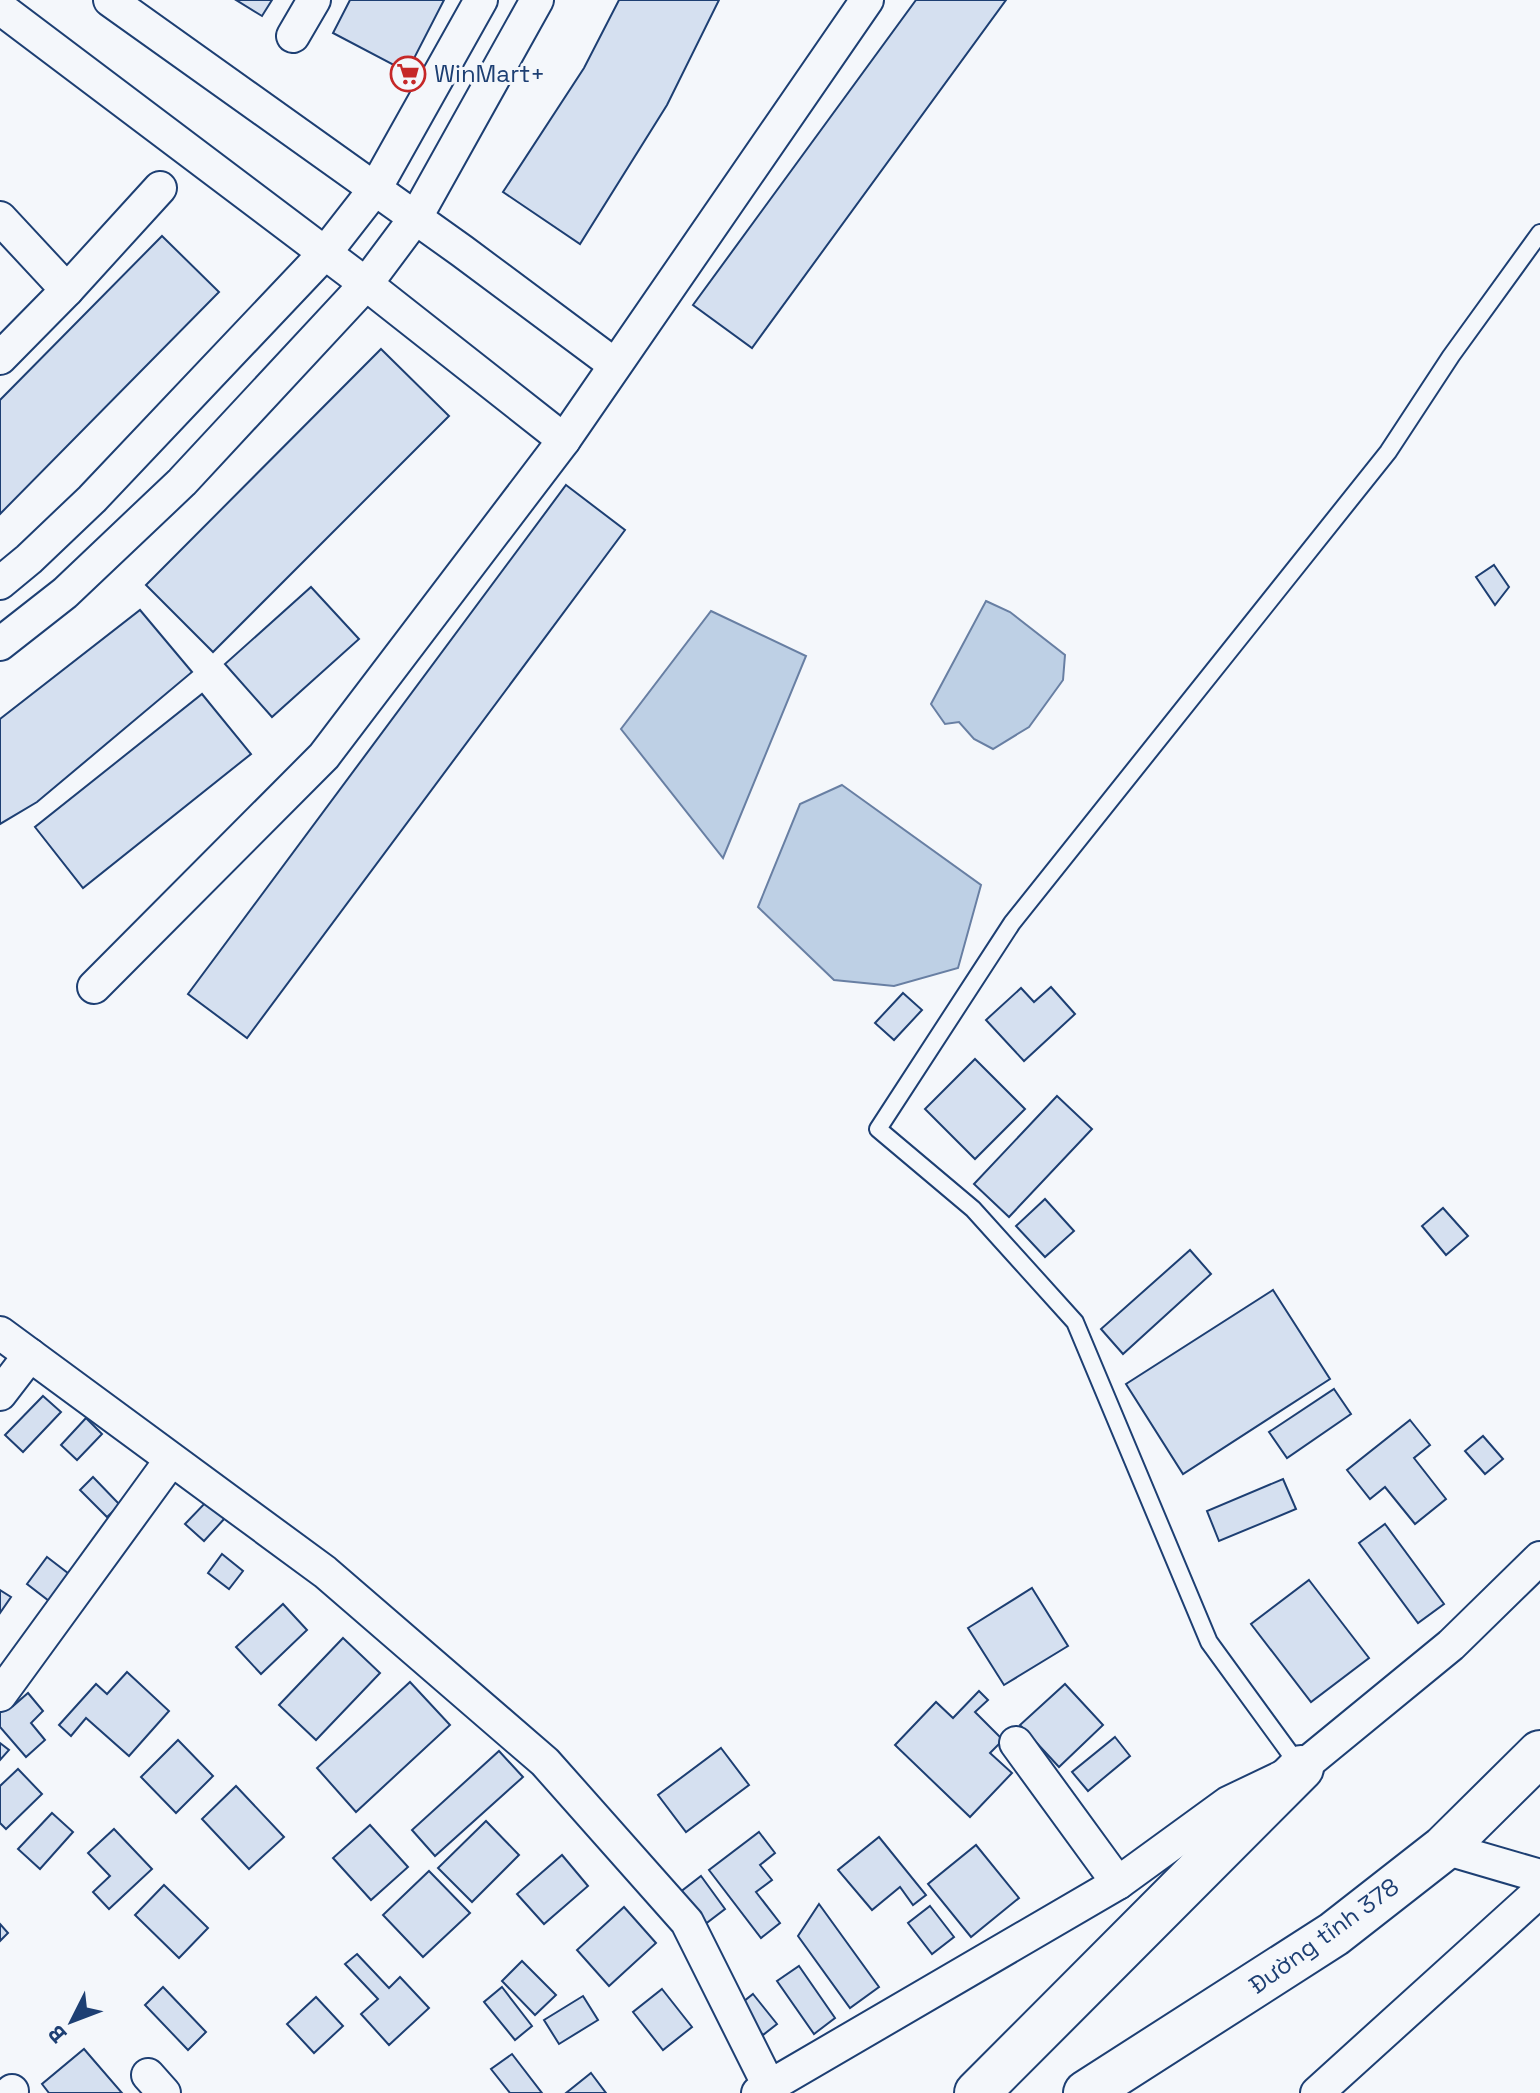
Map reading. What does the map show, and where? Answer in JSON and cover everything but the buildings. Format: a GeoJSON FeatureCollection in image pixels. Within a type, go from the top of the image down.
{"type":"FeatureCollection","features":[{"type":"Feature","properties":{"kind":"main road","name":"Đường tỉnh 378"},"geometry":{"type":"LineString","coordinates":[[1086,2093],[1334,1934],[1444,1848],[1540,1753]]}},
{"type":"Feature","properties":{"kind":"main road"},"geometry":{"type":"LineString","coordinates":[[977,2093],[1301,1768]]}},
{"type":"Feature","properties":{"kind":"street"},"geometry":{"type":"LineString","coordinates":[[110,0],[416,217],[615,365]]}},
{"type":"Feature","properties":{"kind":"street"},"geometry":{"type":"LineString","coordinates":[[293,36],[314,0]]}},
{"type":"Feature","properties":{"kind":"street"},"geometry":{"type":"LineString","coordinates":[[0,583],[92,499],[325,253],[375,189],[481,0]]}},
{"type":"Feature","properties":{"kind":"street"},"geometry":{"type":"LineString","coordinates":[[0,644],[65,593],[182,482],[366,284],[416,217],[537,0]]}},
{"type":"Feature","properties":{"kind":"street"},"geometry":{"type":"LineString","coordinates":[[94,987],[324,756],[564,440],[867,0]]}},
{"type":"Feature","properties":{"kind":"street"},"geometry":{"type":"LineString","coordinates":[[0,8],[366,284],[564,440]]}},
{"type":"Feature","properties":{"kind":"street"},"geometry":{"type":"LineString","coordinates":[[0,358],[160,188]]}},
{"type":"Feature","properties":{"kind":"street"},"geometry":{"type":"LineString","coordinates":[[0,218],[67,290]]}},
{"type":"Feature","properties":{"kind":"street"},"geometry":{"type":"LineString","coordinates":[[0,1333],[325,1572],[545,1762],[687,1922],[764,2090],[1118,1883],[1228,1803],[1301,1768],[1451,1645],[1540,1558]]}},
{"type":"Feature","properties":{"kind":"street"},"geometry":{"type":"LineString","coordinates":[[0,1394],[30,1355]]}},
{"type":"Feature","properties":{"kind":"street"},"geometry":{"type":"LineString","coordinates":[[0,1695],[171,1460]]}},
{"type":"Feature","properties":{"kind":"street"},"geometry":{"type":"LineString","coordinates":[[1016,1743],[1118,1883]]}},
{"type":"Feature","properties":{"kind":"street"},"geometry":{"type":"LineString","coordinates":[[1444,1848],[1540,1876]]}},
{"type":"Feature","properties":{"kind":"street"},"geometry":{"type":"LineString","coordinates":[[1317,2093],[1540,1891]]}},
{"type":"Feature","properties":{"kind":"lane"},"geometry":{"type":"LineString","coordinates":[[1301,1768],[1209,1642],[1075,1322],[973,1209],[878,1129],[1012,923],[1388,452],[1451,356],[1540,233]]}},
{"type":"Feature","properties":{"kind":"water"},"geometry":{"type":"Polygon","coordinates":[[[986,601],[1010,612],[1065,655],[1063,680],[1029,727],[993,749],[974,739],[959,722],[945,724],[931,704],[986,601]]]}},
{"type":"Feature","properties":{"kind":"water"},"geometry":{"type":"Polygon","coordinates":[[[711,611],[806,656],[723,858],[621,729],[711,611]]]}},
{"type":"Feature","properties":{"kind":"water"},"geometry":{"type":"Polygon","coordinates":[[[842,785],[981,885],[958,968],[894,986],[834,980],[758,907],[800,804],[842,785]]]}},
{"type":"Feature","properties":{"kind":"place","name":"WinMart+"},"geometry":{"type":"Point","coordinates":[408,74]}}]}
